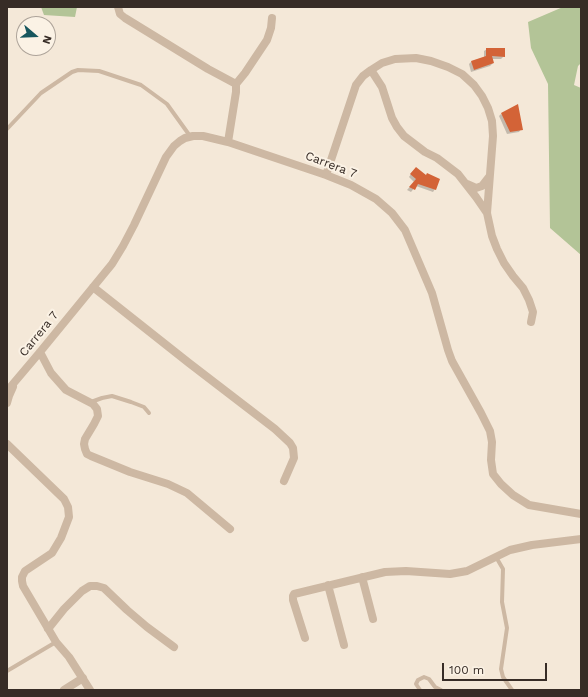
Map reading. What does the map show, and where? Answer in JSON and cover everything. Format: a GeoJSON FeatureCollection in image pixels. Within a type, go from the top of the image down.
{"type":"FeatureCollection","features":[{"type":"Feature","properties":{"kind":"street"},"geometry":{"type":"LineString","coordinates":[[118,7],[120,14],[125,18],[208,69],[236,84]]}},
{"type":"Feature","properties":{"kind":"street"},"geometry":{"type":"LineString","coordinates":[[228,142],[236,84],[267,40],[271,28],[272,18]]}},
{"type":"Feature","properties":{"kind":"street"},"geometry":{"type":"LineString","coordinates":[[326,175],[356,85],[363,76],[371,70],[382,63],[396,59],[416,58],[432,61],[462,74],[474,85],[482,96],[492,121],[493,136],[487,213],[492,236],[497,249],[504,263],[523,288],[529,300],[533,312],[531,322]]}},
{"type":"Feature","properties":{"kind":"street"},"geometry":{"type":"LineString","coordinates":[[371,70],[382,87],[392,118],[404,136],[458,174],[487,213]]}},
{"type":"Feature","properties":{"kind":"street","name":"Carrera 7"},"geometry":{"type":"LineString","coordinates":[[7,391],[112,264],[123,246],[166,157],[174,146],[190,136],[203,136],[228,142],[351,185],[376,199],[392,213],[405,230],[432,293],[452,361],[490,431],[492,442],[491,460],[493,474],[513,495],[529,504],[581,514]]}},
{"type":"Feature","properties":{"kind":"street"},"geometry":{"type":"LineString","coordinates":[[466,184],[476,188],[482,186],[489,177]]}},
{"type":"Feature","properties":{"kind":"street"},"geometry":{"type":"LineString","coordinates":[[94,287],[195,368],[275,429],[290,443],[293,448],[294,458],[284,481]]}},
{"type":"Feature","properties":{"kind":"street"},"geometry":{"type":"LineString","coordinates":[[40,352],[51,373],[66,390],[93,404],[97,410],[98,416],[85,439],[84,444],[87,454],[130,472],[168,484],[187,493],[230,529]]}},
{"type":"Feature","properties":{"kind":"street"},"geometry":{"type":"LineString","coordinates":[[7,403],[17,380]]}},
{"type":"Feature","properties":{"kind":"street"},"geometry":{"type":"LineString","coordinates":[[7,444],[64,499],[68,507],[69,517],[61,538],[52,553],[25,571],[22,578],[22,586],[56,642],[69,657],[83,684],[90,690]]}},
{"type":"Feature","properties":{"kind":"street"},"geometry":{"type":"LineString","coordinates":[[305,638],[293,600],[294,594],[362,576],[385,572],[406,571],[450,574],[467,571],[510,550],[532,545],[581,539]]}},
{"type":"Feature","properties":{"kind":"street"},"geometry":{"type":"LineString","coordinates":[[362,576],[373,619]]}},
{"type":"Feature","properties":{"kind":"street"},"geometry":{"type":"LineString","coordinates":[[48,629],[64,609],[82,591],[90,586],[97,586],[104,588],[147,627],[174,647]]}},
{"type":"Feature","properties":{"kind":"street"},"geometry":{"type":"LineString","coordinates":[[328,586],[344,645]]}},
{"type":"Feature","properties":{"kind":"street"},"geometry":{"type":"LineString","coordinates":[[64,690],[83,684]]}},
{"type":"Feature","properties":{"kind":"lane"},"geometry":{"type":"LineString","coordinates":[[7,129],[41,93],[72,72],[78,70],[99,71],[141,85],[167,104],[190,136]]}},
{"type":"Feature","properties":{"kind":"lane"},"geometry":{"type":"LineString","coordinates":[[90,403],[112,396],[144,407],[149,413]]}},
{"type":"Feature","properties":{"kind":"lane"},"geometry":{"type":"LineString","coordinates":[[496,557],[502,570],[502,602],[507,628],[501,669],[503,677],[512,690]]}},
{"type":"Feature","properties":{"kind":"lane"},"geometry":{"type":"LineString","coordinates":[[7,671],[56,642]]}},
{"type":"Feature","properties":{"kind":"lane"},"geometry":{"type":"LineString","coordinates":[[420,690],[416,684],[418,680],[424,677],[429,679],[435,687],[440,690]]}},
{"type":"Feature","properties":{"kind":"green space"},"geometry":{"type":"Polygon","coordinates":[[[41,7],[77,7],[75,17],[44,15],[41,7]]]}},
{"type":"Feature","properties":{"kind":"green space"},"geometry":{"type":"Polygon","coordinates":[[[563,7],[581,7],[581,63],[578,66],[574,85],[581,88],[581,255],[550,228],[548,84],[531,48],[528,22],[563,7]]]}},
{"type":"Feature","properties":{"kind":"building"},"geometry":{"type":"Polygon","coordinates":[[[486,48],[505,48],[505,57],[492,56],[494,63],[474,70],[471,61],[486,56],[486,48]]]}},
{"type":"Feature","properties":{"kind":"building"},"geometry":{"type":"Polygon","coordinates":[[[518,104],[523,130],[510,132],[501,113],[518,104]]]}},
{"type":"Feature","properties":{"kind":"building"},"geometry":{"type":"Polygon","coordinates":[[[416,167],[426,175],[427,173],[440,179],[436,190],[418,184],[415,190],[409,187],[416,179],[410,174],[416,167]]]}}]}
